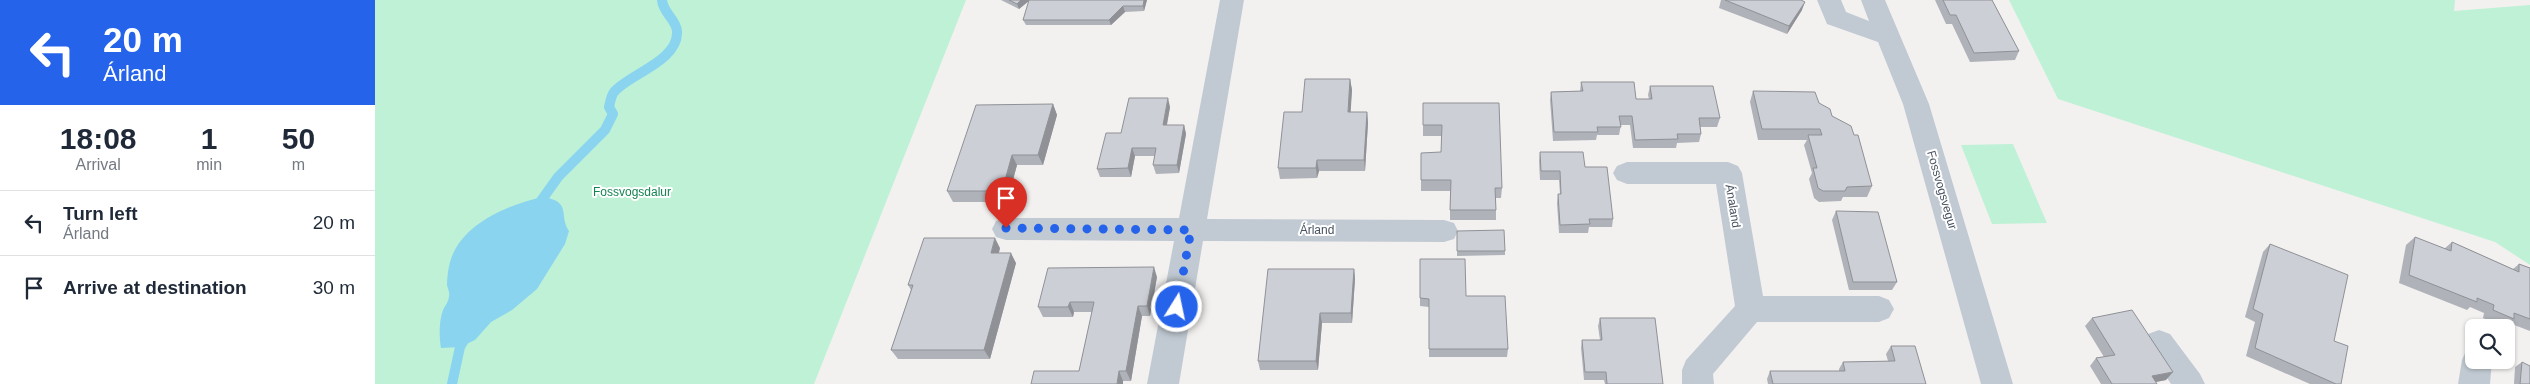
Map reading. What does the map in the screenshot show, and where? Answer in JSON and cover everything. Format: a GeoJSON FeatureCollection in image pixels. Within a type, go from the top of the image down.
{"type":"FeatureCollection","features":[{"type":"Feature","properties":{"kind":"street"},"geometry":{"type":"LineString","coordinates":[[1163,384],[1232,0]]}},
{"type":"Feature","properties":{"kind":"street"},"geometry":{"type":"LineString","coordinates":[[1829,0],[1836,18],[1889,37]]}},
{"type":"Feature","properties":{"kind":"street","name":"Fossvogsvegur"},"geometry":{"type":"LineString","coordinates":[[1873,0],[1918,112],[1997,384]]}},
{"type":"Feature","properties":{"kind":"street","name":"Ánaland"},"geometry":{"type":"LineString","coordinates":[[1627,173],[1728,173],[1750,309]]}},
{"type":"Feature","properties":{"kind":"street","name":"Árland"},"geometry":{"type":"LineString","coordinates":[[1006,228],[1444,231]]}},
{"type":"Feature","properties":{"kind":"street"},"geometry":{"type":"LineString","coordinates":[[1698,384],[1697,370],[1750,309],[1879,309]]}},
{"type":"Feature","properties":{"kind":"street"},"geometry":{"type":"LineString","coordinates":[[2159,343],[2189,384]]}},
{"type":"Feature","properties":{"kind":"street"},"geometry":{"type":"LineString","coordinates":[[2474,384],[2476,369]]}},
{"type":"Feature","properties":{"kind":"green space","name":"Fossvogsdalur"},"geometry":{"type":"Polygon","coordinates":[[[375,0],[966,0],[814,384],[375,384],[375,0]]]}},
{"type":"Feature","properties":{"kind":"green space"},"geometry":{"type":"Polygon","coordinates":[[[2009,0],[2455,0],[2454,11],[2530,5],[2530,265],[2495,242],[2058,99],[2009,0]]]}},
{"type":"Feature","properties":{"kind":"green space"},"geometry":{"type":"Polygon","coordinates":[[[2013,144],[2047,223],[1992,224],[1961,145],[2013,144]]]}},
{"type":"Feature","properties":{"kind":"water"},"geometry":{"type":"Polygon","coordinates":[[[543,197],[552,199],[562,206],[569,231],[565,244],[537,289],[512,310],[491,322],[475,340],[460,347],[441,348],[441,319],[449,298],[447,285],[450,262],[464,237],[487,218],[515,205],[543,197]]]}},
{"type":"Feature","properties":{"kind":"building"},"geometry":{"type":"Polygon","coordinates":[[[1009,0],[1021,0],[1017,4],[1009,0]]]}},
{"type":"Feature","properties":{"kind":"building"},"geometry":{"type":"Polygon","coordinates":[[[1029,0],[1144,0],[1143,6],[1123,6],[1109,20],[1023,20],[1029,0]]]}},
{"type":"Feature","properties":{"kind":"building"},"geometry":{"type":"Polygon","coordinates":[[[1725,0],[1801,0],[1805,2],[1789,26],[1725,0]]]}},
{"type":"Feature","properties":{"kind":"building"},"geometry":{"type":"Polygon","coordinates":[[[1943,0],[1992,0],[2019,51],[1974,53],[1956,15],[1950,15],[1943,0]]]}},
{"type":"Feature","properties":{"kind":"building"},"geometry":{"type":"Polygon","coordinates":[[[1305,79],[1350,79],[1348,112],[1367,112],[1364,160],[1317,160],[1316,168],[1278,168],[1284,112],[1302,112],[1305,79]]]}},
{"type":"Feature","properties":{"kind":"building"},"geometry":{"type":"Polygon","coordinates":[[[1581,82],[1634,82],[1636,99],[1652,99],[1650,86],[1713,86],[1720,118],[1699,118],[1701,134],[1677,134],[1678,139],[1635,140],[1632,116],[1619,116],[1621,127],[1597,127],[1598,132],[1554,132],[1551,92],[1583,91],[1581,82]]]}},
{"type":"Feature","properties":{"kind":"building"},"geometry":{"type":"Polygon","coordinates":[[[1753,91],[1815,92],[1819,103],[1830,109],[1832,116],[1851,126],[1854,135],[1858,135],[1872,186],[1847,187],[1845,191],[1823,191],[1818,188],[1813,168],[1817,168],[1808,135],[1822,135],[1820,129],[1762,129],[1753,91]]]}},
{"type":"Feature","properties":{"kind":"building"},"geometry":{"type":"Polygon","coordinates":[[[1129,98],[1168,98],[1163,125],[1184,125],[1177,165],[1153,165],[1156,148],[1132,148],[1128,168],[1097,169],[1106,133],[1121,133],[1129,98]]]}},
{"type":"Feature","properties":{"kind":"building"},"geometry":{"type":"Polygon","coordinates":[[[1423,103],[1499,103],[1502,188],[1495,188],[1496,210],[1450,210],[1451,180],[1421,180],[1421,153],[1441,152],[1442,125],[1423,125],[1423,103]]]}},
{"type":"Feature","properties":{"kind":"building"},"geometry":{"type":"Polygon","coordinates":[[[1053,104],[1038,155],[1012,155],[1002,191],[947,191],[976,105],[1053,104]]]}},
{"type":"Feature","properties":{"kind":"building"},"geometry":{"type":"Polygon","coordinates":[[[1540,152],[1583,152],[1585,167],[1607,167],[1613,219],[1589,219],[1590,224],[1560,225],[1558,194],[1561,194],[1560,171],[1541,171],[1540,152]]]}},
{"type":"Feature","properties":{"kind":"building"},"geometry":{"type":"Polygon","coordinates":[[[1836,211],[1878,212],[1897,282],[1853,282],[1836,211]]]}},
{"type":"Feature","properties":{"kind":"building"},"geometry":{"type":"Polygon","coordinates":[[[1504,230],[1505,251],[1457,251],[1457,231],[1504,230]]]}},
{"type":"Feature","properties":{"kind":"building"},"geometry":{"type":"Polygon","coordinates":[[[2415,237],[2451,251],[2452,242],[2519,272],[2519,264],[2530,268],[2530,319],[2514,313],[2514,319],[2493,310],[2494,305],[2477,298],[2477,302],[2409,275],[2415,237]]]}},
{"type":"Feature","properties":{"kind":"building"},"geometry":{"type":"Polygon","coordinates":[[[924,238],[995,238],[991,253],[1011,253],[984,350],[891,350],[913,285],[908,285],[924,238]]]}},
{"type":"Feature","properties":{"kind":"building"},"geometry":{"type":"Polygon","coordinates":[[[2270,244],[2348,275],[2334,341],[2348,346],[2341,384],[2336,384],[2255,348],[2263,314],[2253,309],[2270,244]]]}},
{"type":"Feature","properties":{"kind":"building"},"geometry":{"type":"Polygon","coordinates":[[[1420,259],[1465,259],[1466,296],[1505,296],[1508,349],[1429,349],[1429,299],[1420,298],[1420,259]]]}},
{"type":"Feature","properties":{"kind":"building"},"geometry":{"type":"Polygon","coordinates":[[[1154,267],[1147,306],[1138,306],[1126,371],[1119,371],[1117,384],[1031,384],[1034,371],[1079,371],[1094,302],[1070,302],[1068,307],[1038,307],[1048,268],[1154,267]]]}},
{"type":"Feature","properties":{"kind":"building"},"geometry":{"type":"Polygon","coordinates":[[[1268,269],[1354,269],[1351,313],[1320,313],[1316,361],[1258,361],[1268,269]]]}},
{"type":"Feature","properties":{"kind":"building"},"geometry":{"type":"Polygon","coordinates":[[[2132,310],[2173,372],[2152,376],[2157,384],[2112,384],[2096,358],[2115,355],[2092,318],[2132,310]]]}},
{"type":"Feature","properties":{"kind":"building"},"geometry":{"type":"Polygon","coordinates":[[[1600,318],[1655,318],[1663,384],[1607,384],[1606,372],[1585,372],[1582,340],[1602,340],[1600,318]]]}},
{"type":"Feature","properties":{"kind":"building"},"geometry":{"type":"Polygon","coordinates":[[[1891,346],[1915,346],[1926,384],[1773,384],[1770,371],[1845,371],[1843,362],[1895,361],[1891,346]]]}},
{"type":"Feature","properties":{"kind":"building"},"geometry":{"type":"Polygon","coordinates":[[[2522,362],[2530,366],[2530,384],[2520,384],[2522,362]]]}},
{"type":"Feature","properties":{"kind":"waterway"},"geometry":{"type":"LineString","coordinates":[[536,208],[558,177],[605,130],[613,114],[609,107],[614,92],[621,85],[662,59],[670,51],[677,31],[662,0]]}},
{"type":"Feature","properties":{"kind":"waterway"},"geometry":{"type":"LineString","coordinates":[[452,384],[460,347],[467,335]]}},
{"type":"Feature","properties":{"kind":"route"},"geometry":{"type":"LineString","coordinates":[[1006,228],[1191,230],[1177,307]]}}]}
